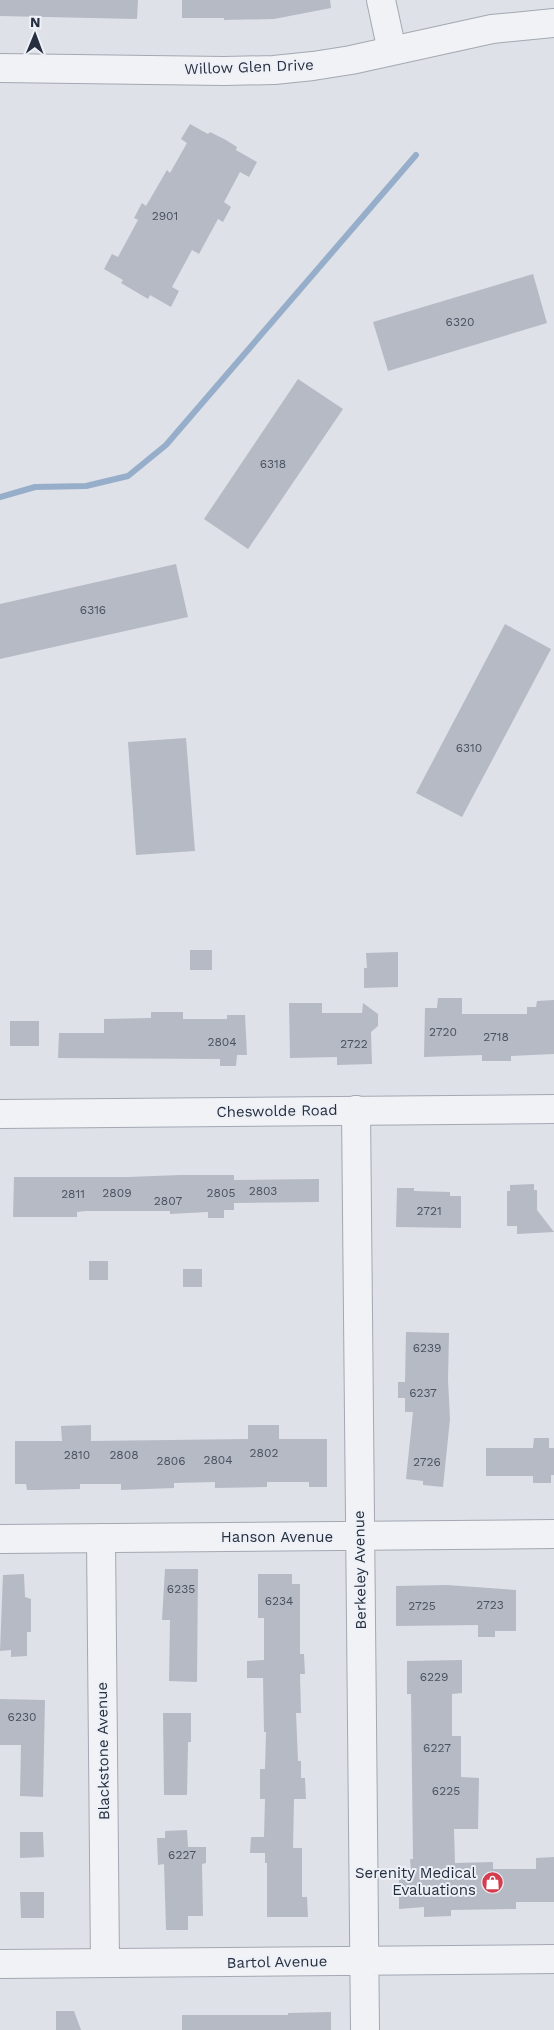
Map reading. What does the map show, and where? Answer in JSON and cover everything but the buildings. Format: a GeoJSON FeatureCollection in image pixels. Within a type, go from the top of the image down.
{"type":"FeatureCollection","features":[{"type":"Feature","properties":{"kind":"street"},"geometry":{"type":"LineString","coordinates":[[382,0],[392,51]]}},
{"type":"Feature","properties":{"kind":"street","name":"Willow Glen Drive"},"geometry":{"type":"LineString","coordinates":[[0,68],[274,70],[313,66],[392,51],[461,34],[554,23]]}},
{"type":"Feature","properties":{"kind":"street","name":"Cheswolde Road"},"geometry":{"type":"LineString","coordinates":[[0,1114],[554,1109]]}},
{"type":"Feature","properties":{"kind":"street","name":"Berkeley Avenue"},"geometry":{"type":"LineString","coordinates":[[356,1110],[365,2030]]}},
{"type":"Feature","properties":{"kind":"street","name":"Hanson Avenue"},"geometry":{"type":"LineString","coordinates":[[0,1539],[554,1534]]}},
{"type":"Feature","properties":{"kind":"street","name":"Blackstone Avenue"},"geometry":{"type":"LineString","coordinates":[[101,1538],[105,1963]]}},
{"type":"Feature","properties":{"kind":"street","name":"Bartol Avenue"},"geometry":{"type":"LineString","coordinates":[[0,1964],[554,1959]]}},
{"type":"Feature","properties":{"kind":"waterway"},"geometry":{"type":"LineString","coordinates":[[0,497],[35,487],[86,486],[128,476],[166,445],[416,155]]}},
{"type":"Feature","properties":{"kind":"place","name":"Serenity Medical Evaluations"},"geometry":{"type":"Point","coordinates":[492,1882]}}]}
